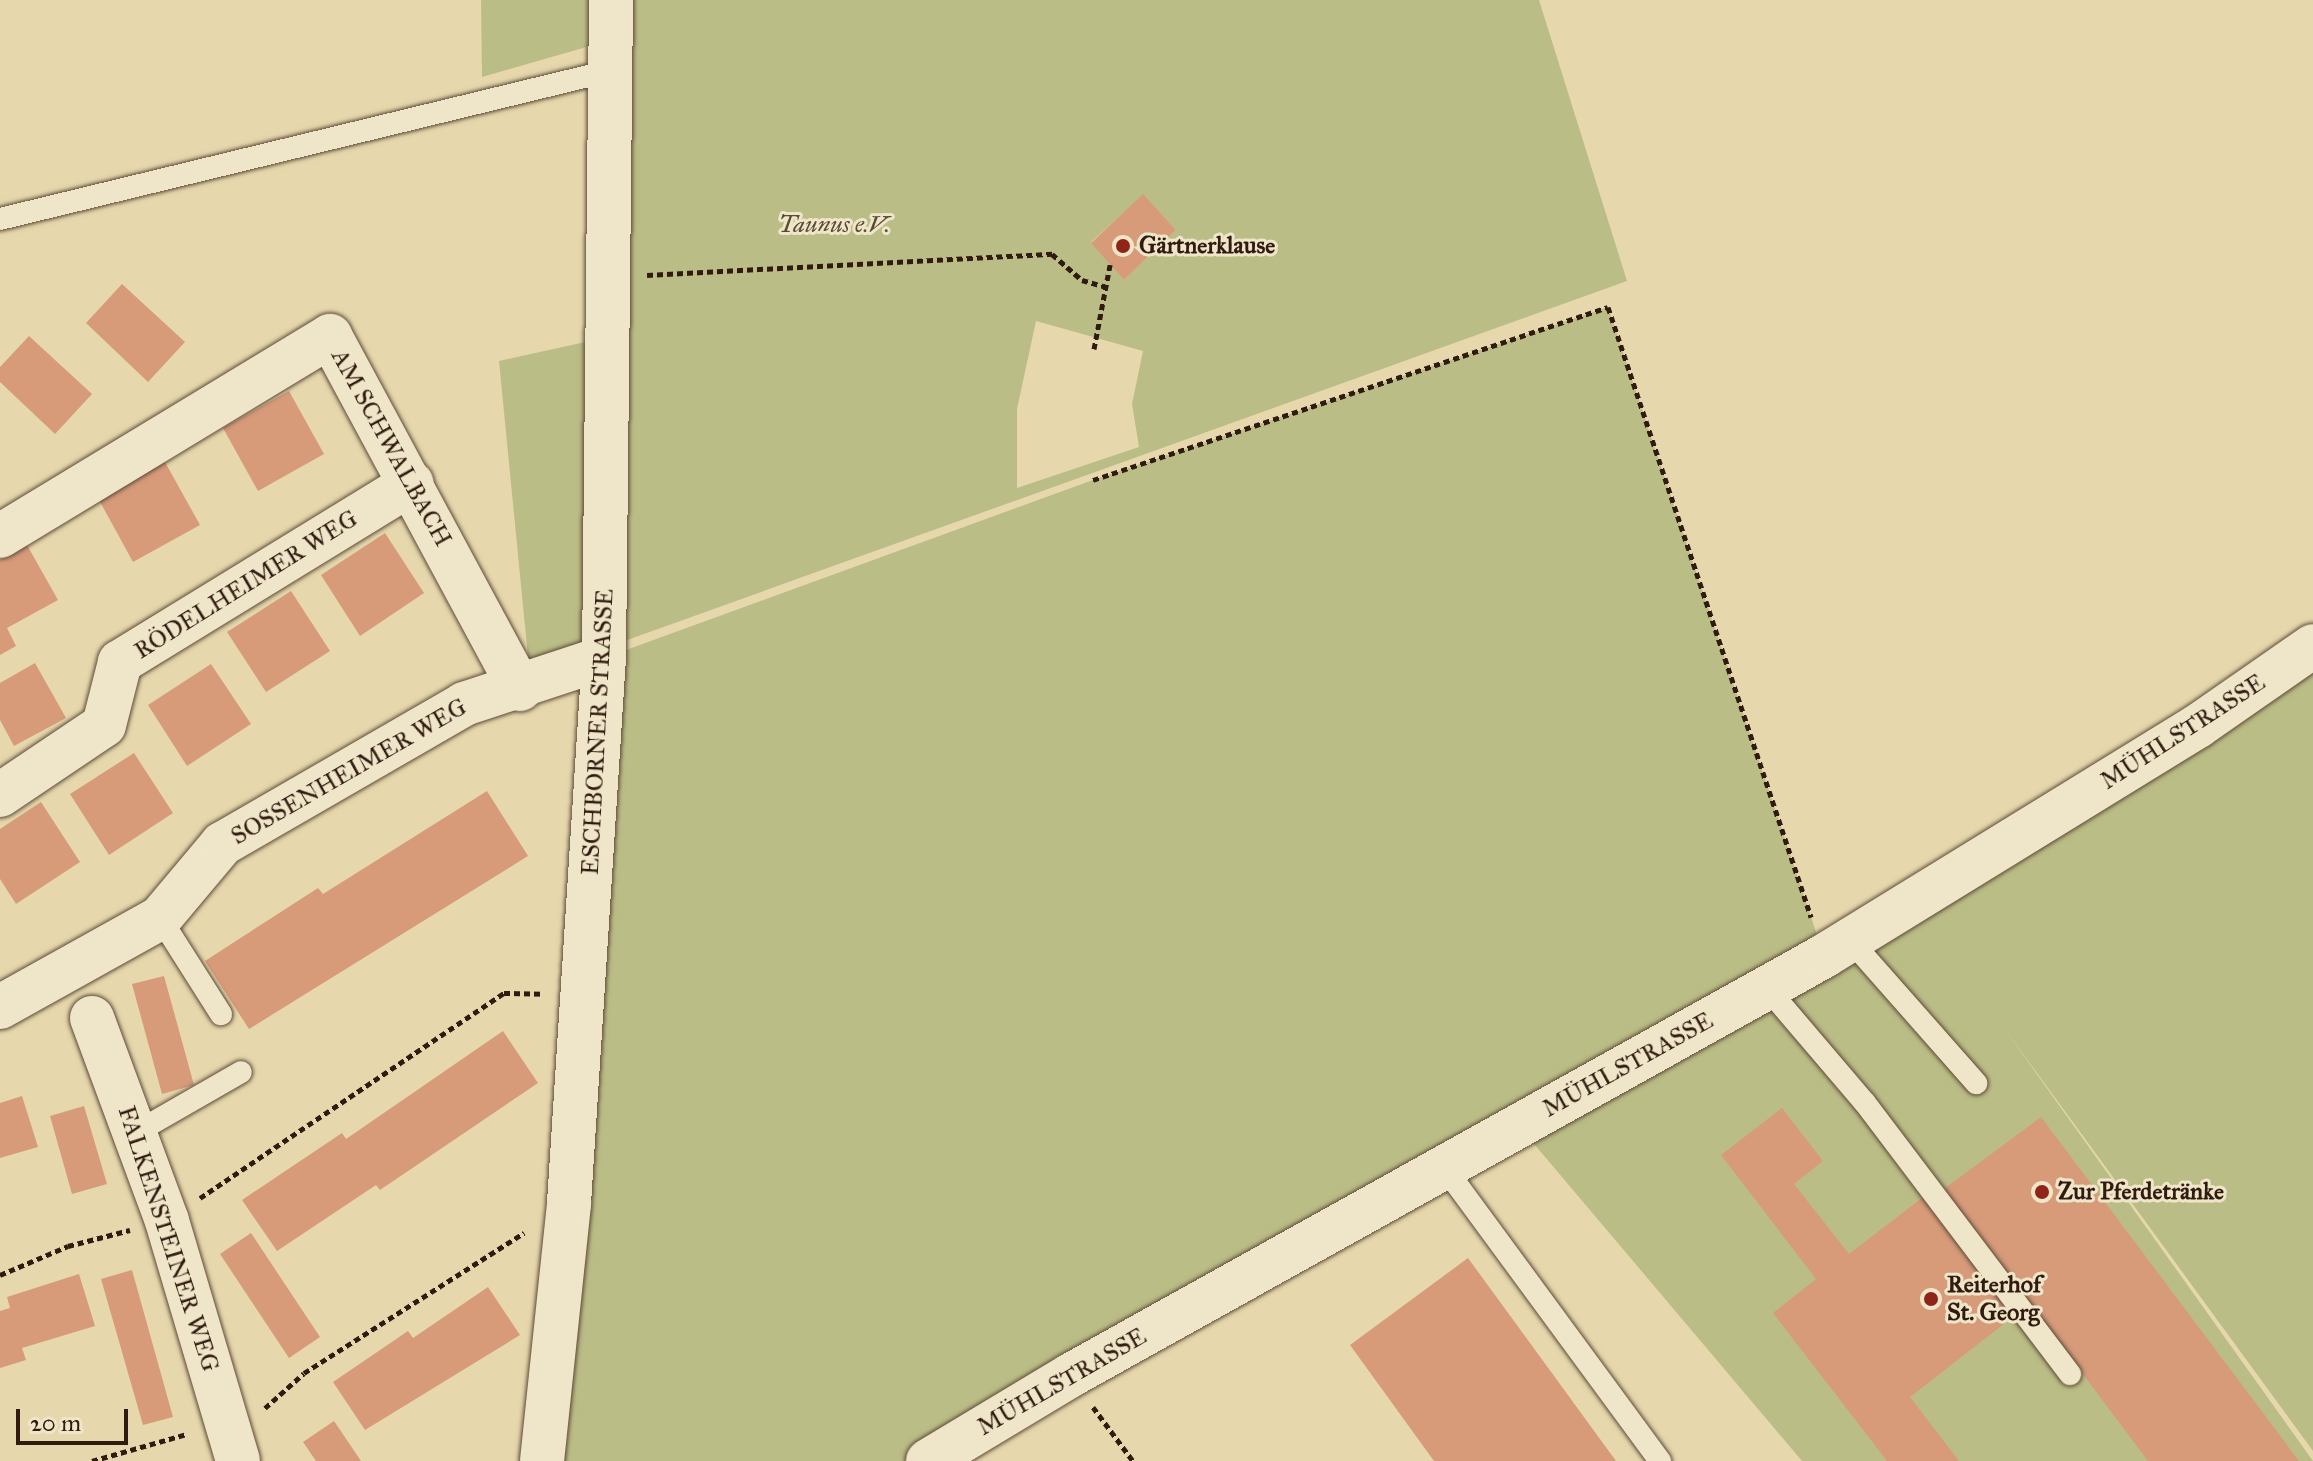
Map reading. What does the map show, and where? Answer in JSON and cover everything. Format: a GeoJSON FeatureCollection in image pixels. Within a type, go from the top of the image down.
{"type":"FeatureCollection","features":[{"type":"Feature","properties":{"kind":"street","name":"ESCHBORNER STRASSE"},"geometry":{"type":"LineString","coordinates":[[542,1461],[584,995],[604,658],[613,70],[611,0]]}},
{"type":"Feature","properties":{"kind":"street","name":"AM SCHWALBACH"},"geometry":{"type":"LineString","coordinates":[[0,536],[330,336],[412,483],[520,689]]}},
{"type":"Feature","properties":{"kind":"street","name":"RÖDELHEIMER WEG"},"geometry":{"type":"LineString","coordinates":[[0,795],[104,725],[120,662],[412,483]]}},
{"type":"Feature","properties":{"kind":"street","name":"MÜHLSTRASSE"},"geometry":{"type":"LineString","coordinates":[[928,1461],[1071,1375],[1837,948],[2198,726],[2313,646]]}},
{"type":"Feature","properties":{"kind":"street","name":"SOSSENHEIMER WEG"},"geometry":{"type":"LineString","coordinates":[[0,1007],[160,918],[222,844],[464,704],[520,689],[604,658]]}},
{"type":"Feature","properties":{"kind":"street","name":"FALKENSTEINER WEG"},"geometry":{"type":"LineString","coordinates":[[92,1018],[167,1221],[232,1442]]}},
{"type":"Feature","properties":{"kind":"lane"},"geometry":{"type":"LineString","coordinates":[[0,219],[613,70]]}},
{"type":"Feature","properties":{"kind":"lane"},"geometry":{"type":"LineString","coordinates":[[160,918],[221,1014]]}},
{"type":"Feature","properties":{"kind":"lane"},"geometry":{"type":"LineString","coordinates":[[1837,948],[1976,1083]]}},
{"type":"Feature","properties":{"kind":"lane"},"geometry":{"type":"LineString","coordinates":[[1767,988],[1865,1103],[2070,1374]]}},
{"type":"Feature","properties":{"kind":"lane"},"geometry":{"type":"LineString","coordinates":[[135,1133],[241,1072]]}},
{"type":"Feature","properties":{"kind":"lane"},"geometry":{"type":"LineString","coordinates":[[1444,1167],[1660,1461]]}},
{"type":"Feature","properties":{"kind":"path"},"geometry":{"type":"LineString","coordinates":[[610,277],[1052,254],[1082,280],[1106,287]]}},
{"type":"Feature","properties":{"kind":"path"},"geometry":{"type":"LineString","coordinates":[[1094,349],[1110,265]]}},
{"type":"Feature","properties":{"kind":"path"},"geometry":{"type":"LineString","coordinates":[[1093,480],[1608,307],[1837,948]]}},
{"type":"Feature","properties":{"kind":"path"},"geometry":{"type":"LineString","coordinates":[[0,1275],[68,1246],[167,1221],[504,993],[584,995]]}},
{"type":"Feature","properties":{"kind":"path"},"geometry":{"type":"LineString","coordinates":[[92,1461],[232,1442],[304,1373],[482,1261]]}},
{"type":"Feature","properties":{"kind":"path"},"geometry":{"type":"LineString","coordinates":[[1071,1375],[1133,1461]]}},
{"type":"Feature","properties":{"kind":"green space","name":"Taunus e.V."},"geometry":{"type":"Polygon","coordinates":[[[481,0],[1539,0],[1627,281],[605,648],[611,40],[482,77],[481,0]],[[1143,195],[1091,242],[1124,280],[1176,230],[1143,195]],[[1036,321],[1017,409],[1017,488],[1139,447],[1132,404],[1143,351],[1036,321]]]}},
{"type":"Feature","properties":{"kind":"green space"},"geometry":{"type":"Polygon","coordinates":[[[1608,307],[1824,956],[2313,646],[2313,1451],[2004,1028],[2313,1461],[1802,1461],[1529,1138],[928,1461],[542,1461],[604,658],[1093,480],[1608,307]]]}},
{"type":"Feature","properties":{"kind":"green space"},"geometry":{"type":"Polygon","coordinates":[[[599,339],[598,633],[529,667],[499,361],[599,339]]]}},
{"type":"Feature","properties":{"kind":"building"},"geometry":{"type":"Polygon","coordinates":[[[1143,194],[1176,230],[1124,280],[1091,243],[1143,194]]]}},
{"type":"Feature","properties":{"kind":"building"},"geometry":{"type":"Polygon","coordinates":[[[122,284],[185,342],[148,382],[86,323],[122,284]]]}},
{"type":"Feature","properties":{"kind":"building"},"geometry":{"type":"Polygon","coordinates":[[[29,336],[92,394],[55,434],[0,382],[0,367],[29,336]]]}},
{"type":"Feature","properties":{"kind":"building"},"geometry":{"type":"Polygon","coordinates":[[[289,391],[324,454],[258,491],[223,428],[289,391]]]}},
{"type":"Feature","properties":{"kind":"building"},"geometry":{"type":"Polygon","coordinates":[[[165,462],[200,525],[133,562],[99,500],[165,462]]]}},
{"type":"Feature","properties":{"kind":"building"},"geometry":{"type":"Polygon","coordinates":[[[385,533],[424,593],[360,636],[321,575],[385,533]]]}},
{"type":"Feature","properties":{"kind":"building"},"geometry":{"type":"Polygon","coordinates":[[[27,545],[58,600],[7,628],[16,646],[0,655],[0,560],[27,545]]]}},
{"type":"Feature","properties":{"kind":"building"},"geometry":{"type":"Polygon","coordinates":[[[291,591],[330,651],[266,692],[227,632],[291,591]]]}},
{"type":"Feature","properties":{"kind":"building"},"geometry":{"type":"Polygon","coordinates":[[[35,663],[66,718],[14,746],[0,720],[0,683],[35,663]]]}},
{"type":"Feature","properties":{"kind":"building"},"geometry":{"type":"Polygon","coordinates":[[[211,664],[251,724],[187,766],[148,705],[211,664]]]}},
{"type":"Feature","properties":{"kind":"building"},"geometry":{"type":"Polygon","coordinates":[[[134,753],[173,813],[109,855],[70,794],[134,753]]]}},
{"type":"Feature","properties":{"kind":"building"},"geometry":{"type":"Polygon","coordinates":[[[487,791],[528,856],[249,1029],[205,961],[318,888],[323,894],[487,791]]]}},
{"type":"Feature","properties":{"kind":"building"},"geometry":{"type":"Polygon","coordinates":[[[41,802],[80,862],[16,904],[0,879],[0,829],[41,802]]]}},
{"type":"Feature","properties":{"kind":"building"},"geometry":{"type":"Polygon","coordinates":[[[164,976],[194,1085],[162,1094],[132,984],[164,976]]]}},
{"type":"Feature","properties":{"kind":"building"},"geometry":{"type":"Polygon","coordinates":[[[503,1031],[538,1083],[380,1190],[376,1185],[277,1251],[242,1200],[342,1133],[346,1139],[503,1031]]]}},
{"type":"Feature","properties":{"kind":"building"},"geometry":{"type":"Polygon","coordinates":[[[22,1096],[38,1147],[0,1158],[0,1103],[22,1096]]]}},
{"type":"Feature","properties":{"kind":"building"},"geometry":{"type":"Polygon","coordinates":[[[84,1106],[107,1184],[72,1194],[50,1116],[84,1106]]]}},
{"type":"Feature","properties":{"kind":"building"},"geometry":{"type":"Polygon","coordinates":[[[1782,1108],[1823,1161],[1794,1184],[1849,1254],[1927,1194],[2018,1313],[1910,1397],[1959,1461],[1887,1461],[1773,1313],[1816,1279],[1721,1155],[1782,1108]]]}},
{"type":"Feature","properties":{"kind":"building"},"geometry":{"type":"Polygon","coordinates":[[[2041,1117],[2299,1461],[2148,1461],[1944,1189],[2041,1117]]]}},
{"type":"Feature","properties":{"kind":"building"},"geometry":{"type":"Polygon","coordinates":[[[251,1233],[320,1337],[289,1358],[220,1254],[251,1233]]]}},
{"type":"Feature","properties":{"kind":"building"},"geometry":{"type":"Polygon","coordinates":[[[1468,1258],[1616,1461],[1434,1461],[1350,1345],[1468,1258]]]}},
{"type":"Feature","properties":{"kind":"building"},"geometry":{"type":"Polygon","coordinates":[[[132,1270],[173,1417],[143,1425],[101,1279],[132,1270]]]}},
{"type":"Feature","properties":{"kind":"building"},"geometry":{"type":"Polygon","coordinates":[[[79,1274],[95,1326],[22,1348],[26,1360],[0,1368],[0,1311],[10,1308],[7,1297],[79,1274]]]}},
{"type":"Feature","properties":{"kind":"building"},"geometry":{"type":"Polygon","coordinates":[[[488,1287],[520,1335],[365,1430],[333,1382],[408,1331],[413,1338],[488,1287]]]}},
{"type":"Feature","properties":{"kind":"building"},"geometry":{"type":"Polygon","coordinates":[[[334,1421],[361,1461],[316,1461],[303,1442],[334,1421]]]}},
{"type":"Feature","properties":{"kind":"place","name":"Gärtnerklause"},"geometry":{"type":"Point","coordinates":[1123,246]}},
{"type":"Feature","properties":{"kind":"place","name":"Zur Pferdetränke"},"geometry":{"type":"Point","coordinates":[2042,1192]}},
{"type":"Feature","properties":{"kind":"place","name":"Reiterhof St. Georg"},"geometry":{"type":"Point","coordinates":[1931,1299]}}]}
